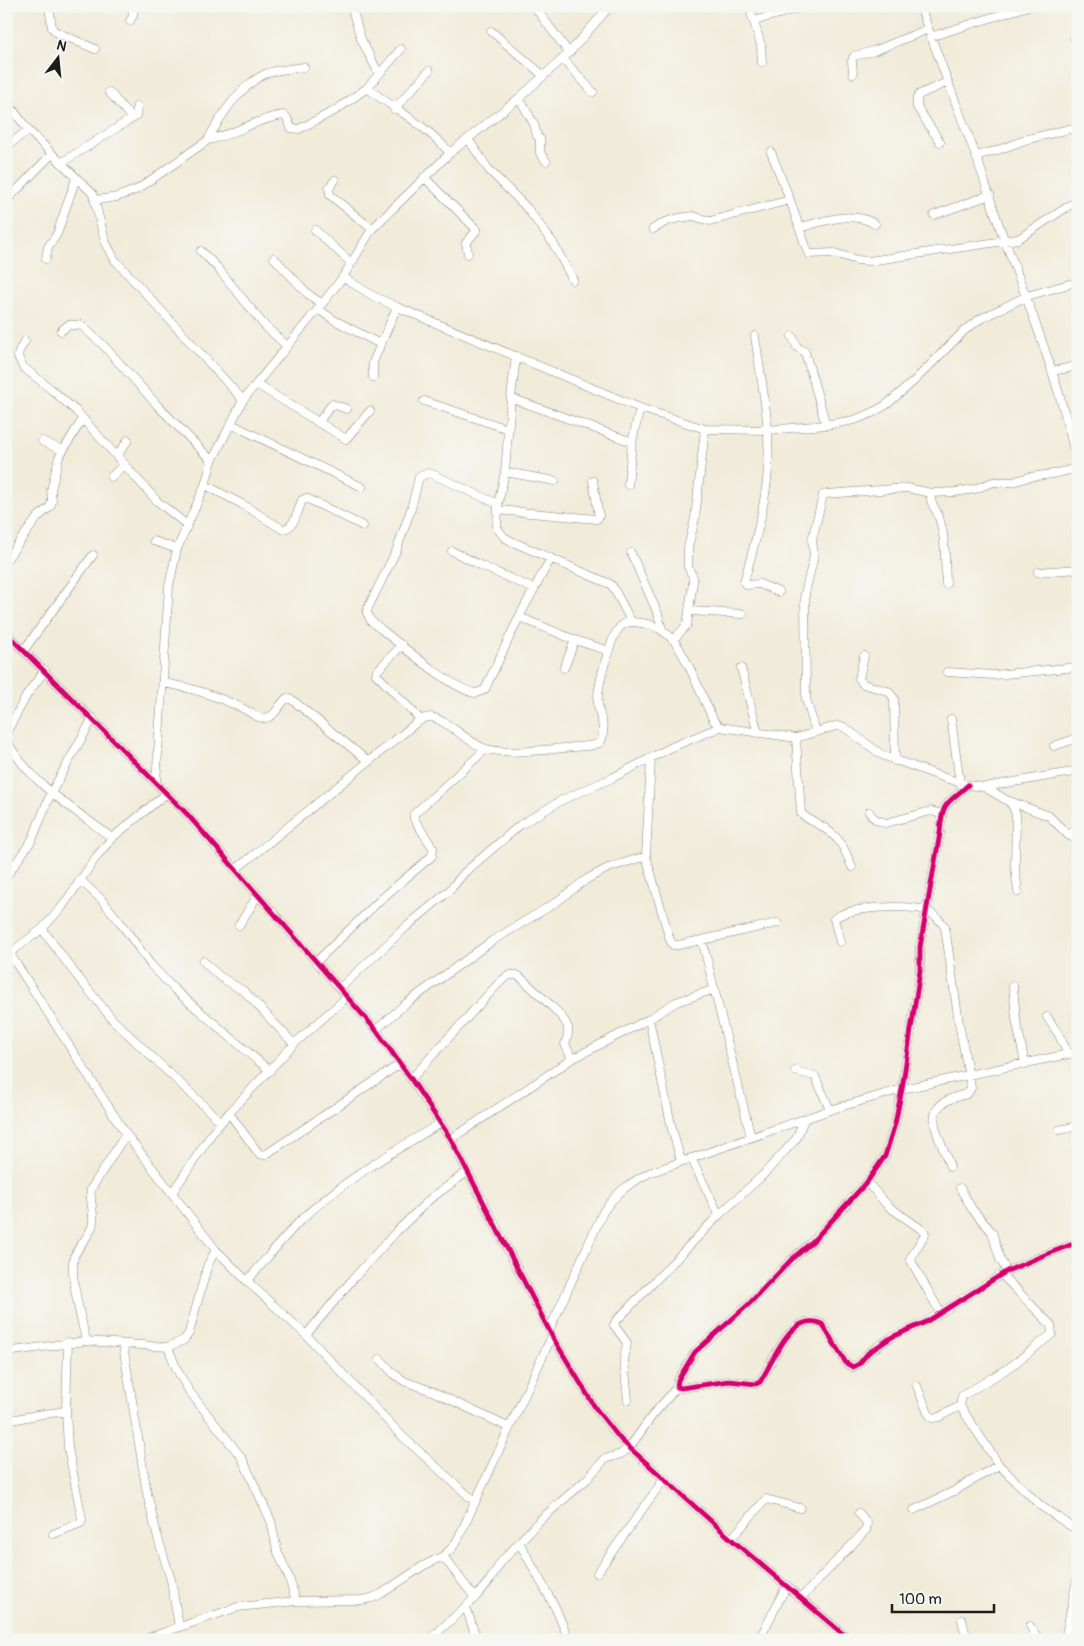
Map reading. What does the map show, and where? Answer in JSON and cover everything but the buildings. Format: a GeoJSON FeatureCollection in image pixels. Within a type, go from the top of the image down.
{"type":"FeatureCollection","features":[{"type":"Feature","properties":{"kind":"street"},"geometry":{"type":"LineString","coordinates":[[49,6],[52,28],[56,32],[95,49]]}},
{"type":"Feature","properties":{"kind":"street"},"geometry":{"type":"LineString","coordinates":[[130,21],[133,16],[134,6]]}},
{"type":"Feature","properties":{"kind":"street"},"geometry":{"type":"LineString","coordinates":[[534,6],[592,92]]}},
{"type":"Feature","properties":{"kind":"street"},"geometry":{"type":"LineString","coordinates":[[156,783],[169,586],[177,549],[205,486],[212,461],[242,400],[343,277],[350,262],[372,230],[450,153],[519,98],[566,56],[610,6]]}},
{"type":"Feature","properties":{"kind":"street"},"geometry":{"type":"LineString","coordinates":[[749,6],[761,44],[762,62]]}},
{"type":"Feature","properties":{"kind":"street"},"geometry":{"type":"LineString","coordinates":[[754,21],[807,6]]}},
{"type":"Feature","properties":{"kind":"street"},"geometry":{"type":"LineString","coordinates":[[816,732],[806,700],[805,593],[813,565],[812,540],[822,498],[828,494],[907,488],[931,493],[975,489],[993,482],[1013,482],[1029,477],[1078,468],[1075,439],[1068,424],[1027,296],[1004,240],[976,156],[920,6]]}},
{"type":"Feature","properties":{"kind":"street"},"geometry":{"type":"LineString","coordinates":[[854,74],[852,61],[854,56],[1028,6]]}},
{"type":"Feature","properties":{"kind":"street"},"geometry":{"type":"LineString","coordinates":[[352,8],[361,39],[379,74]]}},
{"type":"Feature","properties":{"kind":"street"},"geometry":{"type":"LineString","coordinates":[[491,31],[544,76]]}},
{"type":"Feature","properties":{"kind":"street"},"geometry":{"type":"LineString","coordinates":[[208,140],[219,138],[250,124],[283,115],[287,118],[291,128],[299,129],[336,110],[367,88],[401,49]]}},
{"type":"Feature","properties":{"kind":"street"},"geometry":{"type":"LineString","coordinates":[[96,200],[117,198],[138,189],[208,140],[228,106],[264,74],[304,67]]}},
{"type":"Feature","properties":{"kind":"street"},"geometry":{"type":"LineString","coordinates":[[394,109],[429,71]]}},
{"type":"Feature","properties":{"kind":"street"},"geometry":{"type":"LineString","coordinates":[[940,142],[916,107],[916,102],[920,94],[948,82]]}},
{"type":"Feature","properties":{"kind":"street"},"geometry":{"type":"LineString","coordinates":[[367,88],[394,109],[404,112],[420,124],[450,153]]}},
{"type":"Feature","properties":{"kind":"street"},"geometry":{"type":"LineString","coordinates":[[109,92],[132,118]]}},
{"type":"Feature","properties":{"kind":"street"},"geometry":{"type":"LineString","coordinates":[[519,98],[534,124],[540,140],[540,153],[546,161]]}},
{"type":"Feature","properties":{"kind":"street"},"geometry":{"type":"LineString","coordinates":[[6,100],[28,130],[89,189],[96,200],[105,240],[115,260],[242,400]]}},
{"type":"Feature","properties":{"kind":"street"},"geometry":{"type":"LineString","coordinates":[[61,163],[136,116],[137,106]]}},
{"type":"Feature","properties":{"kind":"street"},"geometry":{"type":"LineString","coordinates":[[976,156],[995,152],[1028,139],[1078,127]]}},
{"type":"Feature","properties":{"kind":"street"},"geometry":{"type":"LineString","coordinates":[[6,147],[28,130]]}},
{"type":"Feature","properties":{"kind":"street"},"geometry":{"type":"LineString","coordinates":[[468,139],[490,170],[527,208],[553,243],[573,280]]}},
{"type":"Feature","properties":{"kind":"street"},"geometry":{"type":"LineString","coordinates":[[771,152],[809,254],[834,253],[863,261],[1018,239],[1078,200]]}},
{"type":"Feature","properties":{"kind":"street"},"geometry":{"type":"LineString","coordinates":[[6,201],[52,154]]}},
{"type":"Feature","properties":{"kind":"street"},"geometry":{"type":"LineString","coordinates":[[46,259],[48,247],[57,234],[76,178]]}},
{"type":"Feature","properties":{"kind":"street"},"geometry":{"type":"LineString","coordinates":[[424,178],[477,230],[466,243],[468,254]]}},
{"type":"Feature","properties":{"kind":"street"},"geometry":{"type":"LineString","coordinates":[[335,180],[329,188],[330,195],[372,230]]}},
{"type":"Feature","properties":{"kind":"street"},"geometry":{"type":"LineString","coordinates":[[934,215],[990,195]]}},
{"type":"Feature","properties":{"kind":"street"},"geometry":{"type":"LineString","coordinates":[[653,229],[665,222],[679,218],[693,216],[710,221],[790,200]]}},
{"type":"Feature","properties":{"kind":"street"},"geometry":{"type":"LineString","coordinates":[[800,228],[838,218],[862,218],[875,224]]}},
{"type":"Feature","properties":{"kind":"street"},"geometry":{"type":"LineString","coordinates":[[314,230],[350,262]]}},
{"type":"Feature","properties":{"kind":"street"},"geometry":{"type":"LineString","coordinates":[[201,251],[217,267],[264,325],[287,346]]}},
{"type":"Feature","properties":{"kind":"street"},"geometry":{"type":"LineString","coordinates":[[274,258],[334,320],[380,344]]}},
{"type":"Feature","properties":{"kind":"street"},"geometry":{"type":"LineString","coordinates":[[343,277],[373,296],[397,307],[640,408],[705,429],[768,430],[826,425],[854,420],[872,413],[886,405],[914,381],[965,330],[980,319],[1027,296],[1070,284]]}},
{"type":"Feature","properties":{"kind":"street"},"geometry":{"type":"LineString","coordinates":[[373,377],[373,362],[397,307]]}},
{"type":"Feature","properties":{"kind":"street"},"geometry":{"type":"LineString","coordinates":[[61,331],[68,325],[81,325],[104,346],[158,406],[212,461]]}},
{"type":"Feature","properties":{"kind":"street"},"geometry":{"type":"LineString","coordinates":[[755,336],[768,430],[768,468],[764,495],[744,582],[746,585],[760,584],[779,592]]}},
{"type":"Feature","properties":{"kind":"street"},"geometry":{"type":"LineString","coordinates":[[792,336],[797,347],[804,352],[826,425]]}},
{"type":"Feature","properties":{"kind":"street"},"geometry":{"type":"LineString","coordinates":[[26,340],[19,351],[18,357],[23,367],[76,411],[82,420],[158,501],[187,526]]}},
{"type":"Feature","properties":{"kind":"street"},"geometry":{"type":"LineString","coordinates":[[516,356],[497,528],[504,537],[613,587],[631,621]]}},
{"type":"Feature","properties":{"kind":"street"},"geometry":{"type":"LineString","coordinates":[[1052,371],[1078,366]]}},
{"type":"Feature","properties":{"kind":"street"},"geometry":{"type":"LineString","coordinates":[[256,384],[346,439],[370,411]]}},
{"type":"Feature","properties":{"kind":"street"},"geometry":{"type":"LineString","coordinates":[[511,398],[632,442]]}},
{"type":"Feature","properties":{"kind":"street"},"geometry":{"type":"LineString","coordinates":[[424,401],[508,429]]}},
{"type":"Feature","properties":{"kind":"street"},"geometry":{"type":"LineString","coordinates":[[318,423],[332,404],[347,408]]}},
{"type":"Feature","properties":{"kind":"street"},"geometry":{"type":"LineString","coordinates":[[628,485],[632,442],[640,408]]}},
{"type":"Feature","properties":{"kind":"street"},"geometry":{"type":"LineString","coordinates":[[6,560],[38,517],[50,506],[57,464],[62,450],[82,420]]}},
{"type":"Feature","properties":{"kind":"street"},"geometry":{"type":"LineString","coordinates":[[231,424],[362,487]]}},
{"type":"Feature","properties":{"kind":"street"},"geometry":{"type":"LineString","coordinates":[[1068,424],[1078,425]]}},
{"type":"Feature","properties":{"kind":"street"},"geometry":{"type":"LineString","coordinates":[[673,640],[687,625],[693,582],[693,576],[688,567],[688,548],[694,518],[705,429]]}},
{"type":"Feature","properties":{"kind":"street"},"geometry":{"type":"LineString","coordinates":[[117,456],[128,440]]}},
{"type":"Feature","properties":{"kind":"street"},"geometry":{"type":"LineString","coordinates":[[42,441],[62,450]]}},
{"type":"Feature","properties":{"kind":"street"},"geometry":{"type":"LineString","coordinates":[[111,477],[125,464]]}},
{"type":"Feature","properties":{"kind":"street"},"geometry":{"type":"LineString","coordinates":[[504,472],[554,481]]}},
{"type":"Feature","properties":{"kind":"street"},"geometry":{"type":"LineString","coordinates":[[551,558],[519,617],[485,688],[481,692],[475,693],[465,690],[424,663],[371,620],[367,613],[396,549],[411,509],[419,477],[428,473],[432,474],[498,507],[597,519],[599,516],[593,481]]}},
{"type":"Feature","properties":{"kind":"street"},"geometry":{"type":"LineString","coordinates":[[205,486],[242,504],[282,529],[288,529],[292,526],[302,500],[306,498],[363,526]]}},
{"type":"Feature","properties":{"kind":"street"},"geometry":{"type":"LineString","coordinates":[[931,493],[931,503],[939,516],[942,530],[946,584]]}},
{"type":"Feature","properties":{"kind":"street"},"geometry":{"type":"LineString","coordinates":[[154,541],[177,549]]}},
{"type":"Feature","properties":{"kind":"street"},"geometry":{"type":"LineString","coordinates":[[452,550],[482,566],[534,589]]}},
{"type":"Feature","properties":{"kind":"street"},"geometry":{"type":"LineString","coordinates":[[631,553],[658,614],[662,629]]}},
{"type":"Feature","properties":{"kind":"street"},"geometry":{"type":"LineString","coordinates":[[24,650],[93,554]]}},
{"type":"Feature","properties":{"kind":"street"},"geometry":{"type":"LineString","coordinates":[[1038,572],[1078,569]]}},
{"type":"Feature","properties":{"kind":"street"},"geometry":{"type":"LineString","coordinates":[[689,611],[743,614]]}},
{"type":"Feature","properties":{"kind":"street"},"geometry":{"type":"LineString","coordinates":[[519,617],[575,640],[609,651]]}},
{"type":"Feature","properties":{"kind":"street"},"geometry":{"type":"LineString","coordinates":[[235,870],[368,761],[421,720],[428,717],[436,719],[462,736],[486,748],[516,751],[589,746],[600,743],[603,737],[603,727],[597,704],[609,651],[615,633],[622,625],[631,621],[662,629],[673,640],[681,651],[714,721],[720,727]]}},
{"type":"Feature","properties":{"kind":"street"},"geometry":{"type":"LineString","coordinates":[[6,633],[187,814],[376,1030],[451,1139],[551,1334],[596,1408],[621,1440],[731,1539],[850,1640]]}},
{"type":"Feature","properties":{"kind":"street"},"geometry":{"type":"LineString","coordinates":[[564,668],[575,640]]}},
{"type":"Feature","properties":{"kind":"street"},"geometry":{"type":"LineString","coordinates":[[402,645],[376,674],[421,720]]}},
{"type":"Feature","properties":{"kind":"street"},"geometry":{"type":"LineString","coordinates":[[864,656],[859,678],[863,684],[888,691],[894,698],[895,761]]}},
{"type":"Feature","properties":{"kind":"street"},"geometry":{"type":"LineString","coordinates":[[947,672],[994,675],[1078,667]]}},
{"type":"Feature","properties":{"kind":"street"},"geometry":{"type":"LineString","coordinates":[[741,668],[758,733]]}},
{"type":"Feature","properties":{"kind":"street"},"geometry":{"type":"LineString","coordinates":[[6,734],[28,693],[45,670]]}},
{"type":"Feature","properties":{"kind":"street"},"geometry":{"type":"LineString","coordinates":[[163,683],[203,693],[239,707],[258,718],[267,718],[274,714],[287,698],[368,761]]}},
{"type":"Feature","properties":{"kind":"street"},"geometry":{"type":"LineString","coordinates":[[6,877],[32,840],[52,793],[92,718]]}},
{"type":"Feature","properties":{"kind":"street"},"geometry":{"type":"LineString","coordinates":[[951,720],[960,782]]}},
{"type":"Feature","properties":{"kind":"street"},"geometry":{"type":"LineString","coordinates":[[340,988],[406,927],[443,896],[464,873],[520,825],[562,800],[612,778],[672,747],[720,727],[796,738],[836,726],[844,727],[882,755],[895,761],[968,785],[984,787],[1078,771]]}},
{"type":"Feature","properties":{"kind":"street"},"geometry":{"type":"LineString","coordinates":[[796,738],[801,813],[805,818],[815,822],[836,836],[844,847],[852,867]]}},
{"type":"Feature","properties":{"kind":"street"},"geometry":{"type":"LineString","coordinates":[[1054,746],[1078,738]]}},
{"type":"Feature","properties":{"kind":"street"},"geometry":{"type":"LineString","coordinates":[[6,739],[27,769],[42,786],[112,838]]}},
{"type":"Feature","properties":{"kind":"street"},"geometry":{"type":"LineString","coordinates":[[317,961],[380,900],[432,856],[433,848],[414,819],[414,814],[486,748]]}},
{"type":"Feature","properties":{"kind":"street"},"geometry":{"type":"LineString","coordinates":[[651,758],[646,856],[673,945],[777,923]]}},
{"type":"Feature","properties":{"kind":"street"},"geometry":{"type":"LineString","coordinates":[[429,1640],[475,1598],[490,1580],[501,1562],[540,1520],[586,1480],[605,1459],[621,1454],[629,1448],[652,1416],[677,1387],[678,1380],[695,1352],[749,1304],[791,1260],[813,1241],[867,1182],[885,1156],[895,1124],[902,1089],[920,971],[920,947],[939,840],[941,816],[946,803],[968,785]]}},
{"type":"Feature","properties":{"kind":"street"},"geometry":{"type":"LineString","coordinates":[[984,787],[1008,801],[1049,816],[1068,835],[1078,840]]}},
{"type":"Feature","properties":{"kind":"street"},"geometry":{"type":"LineString","coordinates":[[166,793],[112,838],[62,907],[42,930],[8,955],[126,1134],[216,1250],[306,1335],[402,1436],[474,1501]]}},
{"type":"Feature","properties":{"kind":"street"},"geometry":{"type":"LineString","coordinates":[[1008,801],[1016,814],[1014,868],[1018,892]]}},
{"type":"Feature","properties":{"kind":"street"},"geometry":{"type":"LineString","coordinates":[[869,812],[873,818],[886,823],[931,811],[938,812],[941,816]]}},
{"type":"Feature","properties":{"kind":"street"},"geometry":{"type":"LineString","coordinates":[[1068,835],[1078,828]]}},
{"type":"Feature","properties":{"kind":"street"},"geometry":{"type":"LineString","coordinates":[[376,1030],[404,1005],[492,941],[556,903],[586,879],[608,868],[646,856]]}},
{"type":"Feature","properties":{"kind":"street"},"geometry":{"type":"LineString","coordinates":[[80,880],[101,899],[151,965],[175,990],[270,1071]]}},
{"type":"Feature","properties":{"kind":"street"},"geometry":{"type":"LineString","coordinates":[[239,925],[258,895]]}},
{"type":"Feature","properties":{"kind":"street"},"geometry":{"type":"LineString","coordinates":[[840,942],[834,919],[852,911],[916,908],[926,910],[938,917],[945,927],[971,1088],[969,1092],[945,1100],[935,1113],[934,1120],[938,1136],[950,1167]]}},
{"type":"Feature","properties":{"kind":"street"},"geometry":{"type":"LineString","coordinates":[[42,930],[113,1020],[220,1122]]}},
{"type":"Feature","properties":{"kind":"street"},"geometry":{"type":"LineString","coordinates":[[702,940],[751,1137]]}},
{"type":"Feature","properties":{"kind":"street"},"geometry":{"type":"LineString","coordinates":[[203,961],[219,976],[245,992],[294,1044]]}},
{"type":"Feature","properties":{"kind":"street"},"geometry":{"type":"LineString","coordinates":[[411,1079],[497,985],[508,975],[514,974],[519,976],[551,1006],[568,1026],[565,1044],[572,1059]]}},
{"type":"Feature","properties":{"kind":"street"},"geometry":{"type":"LineString","coordinates":[[1013,986],[1016,1019],[1025,1064]]}},
{"type":"Feature","properties":{"kind":"street"},"geometry":{"type":"LineString","coordinates":[[451,1139],[572,1059],[650,1019],[676,1002],[715,989]]}},
{"type":"Feature","properties":{"kind":"street"},"geometry":{"type":"LineString","coordinates":[[172,1193],[228,1113],[294,1044],[347,997]]}},
{"type":"Feature","properties":{"kind":"street"},"geometry":{"type":"LineString","coordinates":[[1047,1017],[1059,1034],[1068,1054]]}},
{"type":"Feature","properties":{"kind":"street"},"geometry":{"type":"LineString","coordinates":[[650,1019],[672,1129],[681,1161]]}},
{"type":"Feature","properties":{"kind":"street"},"geometry":{"type":"LineString","coordinates":[[142,1640],[238,1607],[296,1601],[361,1600],[372,1598],[451,1550],[457,1541],[551,1334],[599,1220],[613,1197],[627,1185],[649,1173],[681,1161],[830,1110],[902,1089],[1078,1052]]}},
{"type":"Feature","properties":{"kind":"street"},"geometry":{"type":"LineString","coordinates":[[228,1113],[259,1154],[265,1154],[400,1064]]}},
{"type":"Feature","properties":{"kind":"street"},"geometry":{"type":"LineString","coordinates":[[795,1071],[815,1076],[830,1110]]}},
{"type":"Feature","properties":{"kind":"street"},"geometry":{"type":"LineString","coordinates":[[628,1400],[624,1360],[627,1343],[617,1332],[614,1325],[616,1320],[719,1215],[763,1175],[800,1132],[804,1120]]}},
{"type":"Feature","properties":{"kind":"street"},"geometry":{"type":"LineString","coordinates":[[247,1281],[300,1222],[318,1206],[362,1173],[441,1123]]}},
{"type":"Feature","properties":{"kind":"street"},"geometry":{"type":"LineString","coordinates":[[1059,1130],[1078,1126]]}},
{"type":"Feature","properties":{"kind":"street"},"geometry":{"type":"LineString","coordinates":[[86,1341],[73,1274],[73,1259],[77,1249],[92,1227],[91,1189],[126,1134]]}},
{"type":"Feature","properties":{"kind":"street"},"geometry":{"type":"LineString","coordinates":[[691,1158],[719,1215]]}},
{"type":"Feature","properties":{"kind":"street"},"geometry":{"type":"LineString","coordinates":[[306,1335],[352,1280],[397,1231],[430,1199],[467,1172]]}},
{"type":"Feature","properties":{"kind":"street"},"geometry":{"type":"LineString","coordinates":[[867,1182],[888,1206],[924,1233],[922,1241],[910,1259],[940,1312]]}},
{"type":"Feature","properties":{"kind":"street"},"geometry":{"type":"LineString","coordinates":[[960,1188],[972,1209],[992,1232],[1005,1273],[1051,1325],[1052,1334],[1010,1367],[962,1396],[960,1406],[999,1465],[1041,1506],[1078,1532]]}},
{"type":"Feature","properties":{"kind":"street"},"geometry":{"type":"LineString","coordinates":[[677,1387],[729,1381],[756,1384],[760,1382],[783,1342],[797,1326],[805,1322],[822,1324],[846,1363],[853,1366],[859,1364],[868,1353],[892,1337],[926,1322],[1005,1273],[1078,1242]]}},
{"type":"Feature","properties":{"kind":"street"},"geometry":{"type":"LineString","coordinates":[[6,1352],[86,1341],[168,1347],[184,1340],[189,1333],[206,1270],[216,1250]]}},
{"type":"Feature","properties":{"kind":"street"},"geometry":{"type":"LineString","coordinates":[[53,1534],[78,1525],[82,1519],[68,1448],[66,1411],[68,1342]]}},
{"type":"Feature","properties":{"kind":"street"},"geometry":{"type":"LineString","coordinates":[[123,1345],[147,1493],[171,1580],[180,1627]]}},
{"type":"Feature","properties":{"kind":"street"},"geometry":{"type":"LineString","coordinates":[[168,1347],[177,1370],[189,1391],[242,1458],[272,1521],[277,1550],[296,1601]]}},
{"type":"Feature","properties":{"kind":"street"},"geometry":{"type":"LineString","coordinates":[[380,1359],[404,1382],[434,1392],[508,1428]]}},
{"type":"Feature","properties":{"kind":"street"},"geometry":{"type":"LineString","coordinates":[[917,1386],[932,1418],[939,1417],[960,1406]]}},
{"type":"Feature","properties":{"kind":"street"},"geometry":{"type":"LineString","coordinates":[[6,1422],[66,1411]]}},
{"type":"Feature","properties":{"kind":"street"},"geometry":{"type":"LineString","coordinates":[[914,1510],[954,1491],[999,1465]]}},
{"type":"Feature","properties":{"kind":"street"},"geometry":{"type":"LineString","coordinates":[[597,1573],[664,1479]]}},
{"type":"Feature","properties":{"kind":"street"},"geometry":{"type":"LineString","coordinates":[[731,1539],[766,1499],[800,1508]]}},
{"type":"Feature","properties":{"kind":"street"},"geometry":{"type":"LineString","coordinates":[[802,1598],[828,1568],[866,1530],[867,1523],[859,1513]]}},
{"type":"Feature","properties":{"kind":"street"},"geometry":{"type":"LineString","coordinates":[[519,1542],[547,1590],[569,1640]]}},
{"type":"Feature","properties":{"kind":"street"},"geometry":{"type":"LineString","coordinates":[[443,1556],[475,1598]]}},
{"type":"Feature","properties":{"kind":"street"},"geometry":{"type":"LineString","coordinates":[[1065,1640],[1078,1573]]}},
{"type":"Feature","properties":{"kind":"street"},"geometry":{"type":"LineString","coordinates":[[759,1640],[787,1585]]}},
{"type":"Feature","properties":{"kind":"street"},"geometry":{"type":"LineString","coordinates":[[466,1607],[478,1640]]}},
{"type":"Feature","properties":{"kind":"street"},"geometry":{"type":"LineString","coordinates":[[962,1620],[967,1640]]}},
{"type":"Feature","properties":{"kind":"street"},"geometry":{"type":"LineString","coordinates":[[1030,1626],[1039,1640]]}},
{"type":"Feature","properties":{"kind":"cycle path"},"geometry":{"type":"LineString","coordinates":[[6,633],[187,814],[376,1030],[451,1139],[552,1336],[596,1409],[621,1440],[731,1539],[850,1640]]}},
{"type":"Feature","properties":{"kind":"cycle path"},"geometry":{"type":"LineString","coordinates":[[968,785],[950,800],[942,814],[920,947],[920,971],[902,1089],[895,1124],[885,1156],[867,1182],[813,1241],[791,1260],[749,1304],[695,1352],[678,1380],[677,1387],[729,1381],[756,1384],[760,1382],[784,1340],[801,1324],[811,1321],[822,1324],[846,1363],[853,1367],[859,1364],[868,1353],[892,1337],[926,1322],[1007,1271],[1078,1242]]}}]}
